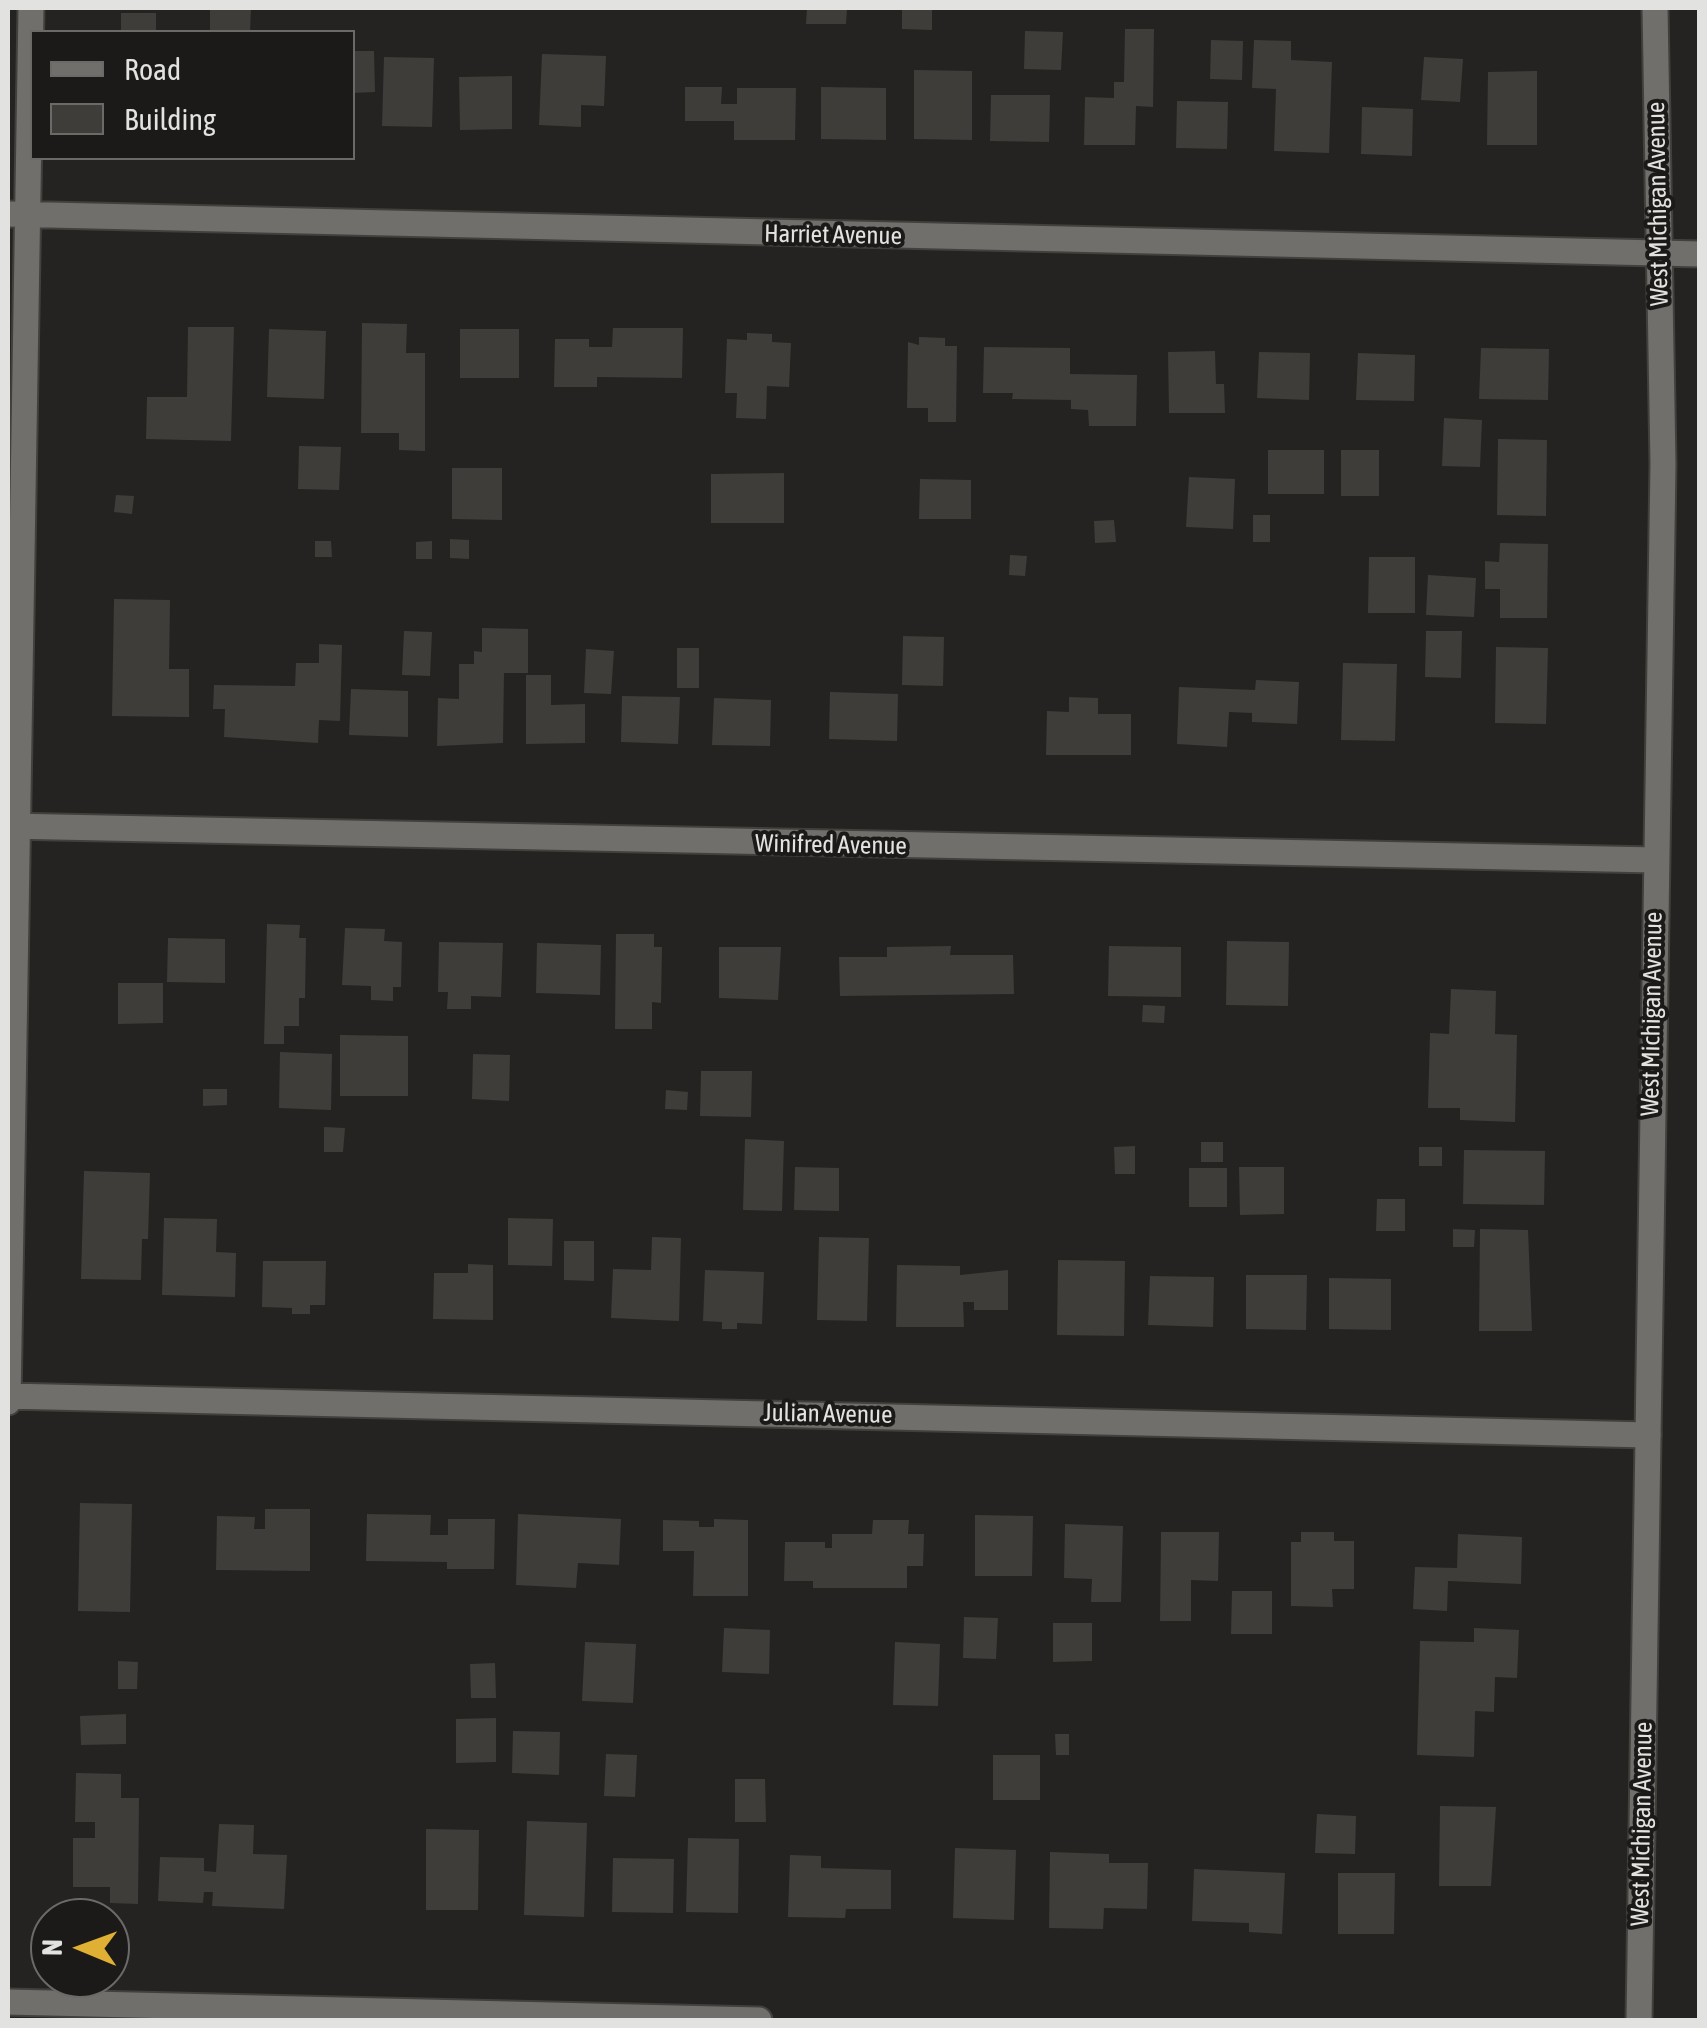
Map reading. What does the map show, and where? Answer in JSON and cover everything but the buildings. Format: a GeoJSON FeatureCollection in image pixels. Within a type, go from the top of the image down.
{"type":"FeatureCollection","features":[{"type":"Feature","properties":{"kind":"street"},"geometry":{"type":"LineString","coordinates":[[8,1399],[18,215],[31,8]]}},
{"type":"Feature","properties":{"kind":"street","name":"West Michigan Avenue"},"geometry":{"type":"LineString","coordinates":[[1639,2020],[1663,464],[1655,8]]}},
{"type":"Feature","properties":{"kind":"street","name":"Harriet Avenue"},"geometry":{"type":"LineString","coordinates":[[18,215],[1700,254]]}},
{"type":"Feature","properties":{"kind":"street","name":"Winifred Avenue"},"geometry":{"type":"LineString","coordinates":[[13,826],[1654,860]]}},
{"type":"Feature","properties":{"kind":"street","name":"Julian Avenue"},"geometry":{"type":"LineString","coordinates":[[8,1399],[1648,1435]]}},
{"type":"Feature","properties":{"kind":"street"},"geometry":{"type":"LineString","coordinates":[[8,2002],[759,2020]]}}]}
